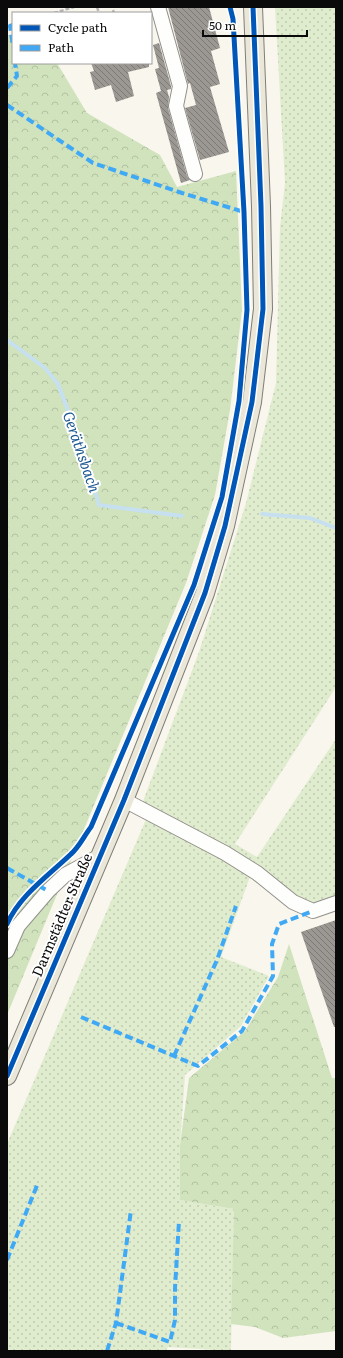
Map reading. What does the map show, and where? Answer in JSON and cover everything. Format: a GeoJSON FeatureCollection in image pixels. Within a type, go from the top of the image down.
{"type":"FeatureCollection","features":[{"type":"Feature","properties":{"kind":"main road","name":"Darmstädter Straße"},"geometry":{"type":"LineString","coordinates":[[7,1076],[124,800],[205,593],[225,526],[252,402],[263,309],[261,206],[253,7]]}},
{"type":"Feature","properties":{"kind":"lane"},"geometry":{"type":"LineString","coordinates":[[158,7],[180,86],[176,106],[195,174]]}},
{"type":"Feature","properties":{"kind":"lane"},"geometry":{"type":"LineString","coordinates":[[124,800],[225,853],[257,873],[293,902],[313,911],[336,902]]}},
{"type":"Feature","properties":{"kind":"lane"},"geometry":{"type":"LineString","coordinates":[[7,951],[18,926],[48,891],[65,875],[100,856]]}},
{"type":"Feature","properties":{"kind":"path"},"geometry":{"type":"LineString","coordinates":[[57,12],[74,7]]}},
{"type":"Feature","properties":{"kind":"green space"},"geometry":{"type":"Polygon","coordinates":[[[275,7],[336,7],[336,687],[235,844],[257,857],[336,739],[336,899],[311,908],[142,804],[199,652],[246,503],[276,383],[280,227],[285,183],[275,7]]]}},
{"type":"Feature","properties":{"kind":"green space"},"geometry":{"type":"Polygon","coordinates":[[[7,35],[12,35],[12,64],[58,64],[87,113],[160,155],[177,187],[236,171],[242,310],[230,410],[215,495],[186,583],[7,1015],[7,35]]]}},
{"type":"Feature","properties":{"kind":"green space"},"geometry":{"type":"Polygon","coordinates":[[[147,817],[251,874],[221,957],[269,976],[241,1026],[185,1075],[180,1145],[180,1200],[234,1209],[231,1351],[168,1347],[166,1351],[7,1351],[7,1144],[147,817]]]}},
{"type":"Feature","properties":{"kind":"green space"},"geometry":{"type":"Polygon","coordinates":[[[289,944],[332,1078],[336,1078],[336,1331],[283,1338],[255,1327],[231,1324],[234,1209],[180,1200],[180,1145],[189,1078],[245,1031],[278,977],[289,944]]]}},
{"type":"Feature","properties":{"kind":"building"},"geometry":{"type":"Polygon","coordinates":[[[168,7],[209,7],[220,48],[211,51],[220,84],[210,87],[229,152],[200,160],[185,108],[196,105],[190,83],[188,84],[168,7]]]}},
{"type":"Feature","properties":{"kind":"building"},"geometry":{"type":"Polygon","coordinates":[[[159,43],[171,86],[171,89],[167,90],[169,97],[168,108],[187,176],[190,180],[181,183],[156,93],[161,91],[155,69],[159,68],[153,45],[159,43]]]}},
{"type":"Feature","properties":{"kind":"building"},"geometry":{"type":"Polygon","coordinates":[[[91,64],[149,64],[149,67],[128,72],[134,96],[116,102],[111,85],[95,90],[90,72],[94,71],[91,64]]]}},
{"type":"Feature","properties":{"kind":"building"},"geometry":{"type":"Polygon","coordinates":[[[336,920],[336,1027],[334,1027],[301,932],[336,920]]]}},
{"type":"Feature","properties":{"kind":"waterway","name":"Geräthsbach"},"geometry":{"type":"LineString","coordinates":[[7,340],[45,368],[58,384],[84,454],[99,505],[182,516]]}},
{"type":"Feature","properties":{"kind":"waterway","name":"Geräthsbach"},"geometry":{"type":"LineString","coordinates":[[262,514],[310,518],[336,528]]}},
{"type":"Feature","properties":{"kind":"marked path"},"geometry":{"type":"LineString","coordinates":[[12,25],[10,26],[12,40]]}},
{"type":"Feature","properties":{"kind":"marked path"},"geometry":{"type":"LineString","coordinates":[[7,88],[17,76],[15,64]]}},
{"type":"Feature","properties":{"kind":"marked path"},"geometry":{"type":"LineString","coordinates":[[7,105],[93,163],[244,212]]}},
{"type":"Feature","properties":{"kind":"marked path"},"geometry":{"type":"LineString","coordinates":[[7,868],[48,891]]}},
{"type":"Feature","properties":{"kind":"marked path"},"geometry":{"type":"LineString","coordinates":[[174,1056],[217,960],[236,906]]}},
{"type":"Feature","properties":{"kind":"marked path"},"geometry":{"type":"LineString","coordinates":[[81,1017],[198,1066],[242,1031],[273,976],[272,944],[279,924],[313,911]]}},
{"type":"Feature","properties":{"kind":"marked path"},"geometry":{"type":"LineString","coordinates":[[7,1260],[38,1183]]}},
{"type":"Feature","properties":{"kind":"marked path"},"geometry":{"type":"LineString","coordinates":[[107,1351],[116,1323],[131,1210]]}},
{"type":"Feature","properties":{"kind":"marked path"},"geometry":{"type":"LineString","coordinates":[[116,1323],[170,1342],[175,1320],[175,1288],[179,1221]]}},
{"type":"Feature","properties":{"kind":"cycle path"},"geometry":{"type":"LineString","coordinates":[[7,924],[19,904],[35,886],[74,851],[91,827],[194,585],[222,497],[239,401],[247,310],[244,212],[233,19],[230,7]]}},
{"type":"Feature","properties":{"kind":"cycle path"},"geometry":{"type":"LineString","coordinates":[[7,1076],[124,800],[205,593],[225,526],[252,402],[263,309],[261,206],[253,7]]}}]}
